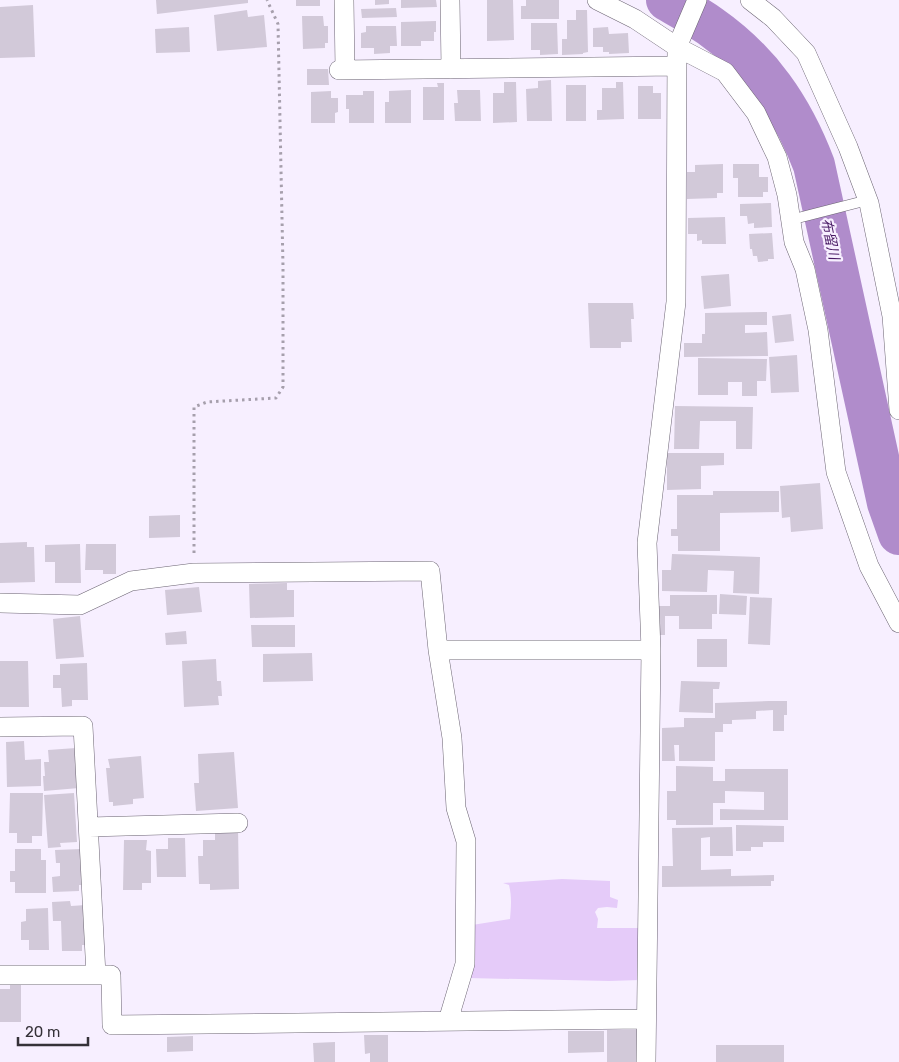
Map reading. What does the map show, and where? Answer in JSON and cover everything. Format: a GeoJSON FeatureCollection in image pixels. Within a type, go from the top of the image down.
{"type":"FeatureCollection","features":[{"type":"Feature","properties":{"kind":"street"},"geometry":{"type":"LineString","coordinates":[[344,0],[342,70],[451,69],[678,50]]}},
{"type":"Feature","properties":{"kind":"street"},"geometry":{"type":"LineString","coordinates":[[450,0],[451,69]]}},
{"type":"Feature","properties":{"kind":"street"},"geometry":{"type":"LineString","coordinates":[[597,0],[635,19],[678,50],[725,72],[756,112],[777,157],[793,220],[794,242],[805,269],[818,330],[836,472],[869,566],[899,623]]}},
{"type":"Feature","properties":{"kind":"street"},"geometry":{"type":"LineString","coordinates":[[646,1062],[651,650],[647,543],[676,302],[678,50],[697,0]]}},
{"type":"Feature","properties":{"kind":"street"},"geometry":{"type":"LineString","coordinates":[[750,0],[773,18],[806,53],[848,147],[865,201],[892,316],[899,410]]}},
{"type":"Feature","properties":{"kind":"street"},"geometry":{"type":"LineString","coordinates":[[0,603],[80,605],[131,580],[194,573],[430,571],[438,650],[452,738],[456,808],[466,841],[465,964],[448,1021]]}},
{"type":"Feature","properties":{"kind":"street"},"geometry":{"type":"LineString","coordinates":[[438,650],[651,650]]}},
{"type":"Feature","properties":{"kind":"street"},"geometry":{"type":"LineString","coordinates":[[0,727],[83,726],[96,975]]}},
{"type":"Feature","properties":{"kind":"street"},"geometry":{"type":"LineString","coordinates":[[89,827],[238,823]]}},
{"type":"Feature","properties":{"kind":"street"},"geometry":{"type":"LineString","coordinates":[[0,975],[111,975],[112,1025],[646,1019]]}},
{"type":"Feature","properties":{"kind":"lane"},"geometry":{"type":"LineString","coordinates":[[793,220],[865,201]]}},
{"type":"Feature","properties":{"kind":"path"},"geometry":{"type":"LineString","coordinates":[[194,573],[194,407],[207,402],[276,398],[283,387],[283,267],[278,24],[267,0]]}},
{"type":"Feature","properties":{"kind":"shaded area"},"geometry":{"type":"Polygon","coordinates":[[[562,879],[610,881],[610,897],[618,900],[617,908],[598,908],[595,912],[598,919],[597,928],[641,928],[640,980],[468,978],[472,925],[510,919],[510,889],[509,885],[503,883],[562,879]]]}},
{"type":"Feature","properties":{"kind":"building"},"geometry":{"type":"Polygon","coordinates":[[[156,0],[248,0],[248,3],[157,14],[156,0]]]}},
{"type":"Feature","properties":{"kind":"building"},"geometry":{"type":"Polygon","coordinates":[[[296,0],[320,0],[320,6],[296,6],[296,0]]]}},
{"type":"Feature","properties":{"kind":"building"},"geometry":{"type":"Polygon","coordinates":[[[375,0],[389,0],[389,4],[375,5],[375,0]]]}},
{"type":"Feature","properties":{"kind":"building"},"geometry":{"type":"Polygon","coordinates":[[[401,0],[436,0],[437,7],[401,8],[401,0]]]}},
{"type":"Feature","properties":{"kind":"building"},"geometry":{"type":"Polygon","coordinates":[[[487,0],[513,0],[514,40],[487,41],[487,0]]]}},
{"type":"Feature","properties":{"kind":"building"},"geometry":{"type":"Polygon","coordinates":[[[526,0],[559,0],[559,19],[521,19],[521,6],[526,6],[526,0]]]}},
{"type":"Feature","properties":{"kind":"building"},"geometry":{"type":"Polygon","coordinates":[[[33,5],[35,57],[0,58],[0,7],[33,5]]]}},
{"type":"Feature","properties":{"kind":"building"},"geometry":{"type":"Polygon","coordinates":[[[396,8],[397,17],[362,18],[361,9],[396,8]]]}},
{"type":"Feature","properties":{"kind":"building"},"geometry":{"type":"Polygon","coordinates":[[[247,10],[248,17],[264,15],[267,47],[217,51],[214,15],[247,10]]]}},
{"type":"Feature","properties":{"kind":"building"},"geometry":{"type":"Polygon","coordinates":[[[576,10],[587,10],[588,52],[562,55],[562,39],[567,39],[567,20],[576,20],[576,10]]]}},
{"type":"Feature","properties":{"kind":"building"},"geometry":{"type":"Polygon","coordinates":[[[302,16],[323,16],[324,26],[328,26],[328,43],[325,43],[325,48],[303,49],[302,16]]]}},
{"type":"Feature","properties":{"kind":"building"},"geometry":{"type":"Polygon","coordinates":[[[436,21],[434,41],[421,41],[421,46],[401,46],[401,22],[436,21]]]}},
{"type":"Feature","properties":{"kind":"building"},"geometry":{"type":"Polygon","coordinates":[[[531,23],[557,23],[558,54],[540,55],[540,50],[531,50],[531,23]]]}},
{"type":"Feature","properties":{"kind":"building"},"geometry":{"type":"Polygon","coordinates":[[[366,26],[396,26],[397,46],[390,46],[390,53],[374,54],[374,48],[361,48],[361,33],[366,32],[366,26]]]}},
{"type":"Feature","properties":{"kind":"building"},"geometry":{"type":"Polygon","coordinates":[[[189,27],[190,52],[156,53],[155,29],[189,27]]]}},
{"type":"Feature","properties":{"kind":"building"},"geometry":{"type":"Polygon","coordinates":[[[608,27],[609,34],[628,33],[629,53],[609,54],[609,52],[603,52],[603,47],[593,47],[593,28],[608,27]]]}},
{"type":"Feature","properties":{"kind":"building"},"geometry":{"type":"Polygon","coordinates":[[[307,69],[328,69],[329,85],[307,85],[307,69]]]}},
{"type":"Feature","properties":{"kind":"building"},"geometry":{"type":"Polygon","coordinates":[[[551,80],[552,121],[527,121],[526,89],[538,88],[538,81],[551,80]]]}},
{"type":"Feature","properties":{"kind":"building"},"geometry":{"type":"Polygon","coordinates":[[[504,82],[516,82],[517,122],[493,123],[493,93],[504,93],[504,82]]]}},
{"type":"Feature","properties":{"kind":"building"},"geometry":{"type":"Polygon","coordinates":[[[616,82],[623,82],[624,119],[597,120],[597,110],[602,110],[602,88],[616,88],[616,82]]]}},
{"type":"Feature","properties":{"kind":"building"},"geometry":{"type":"Polygon","coordinates":[[[437,83],[444,83],[444,120],[423,120],[423,87],[438,87],[437,83]]]}},
{"type":"Feature","properties":{"kind":"building"},"geometry":{"type":"Polygon","coordinates":[[[566,85],[586,85],[586,121],[566,121],[566,85]]]}},
{"type":"Feature","properties":{"kind":"building"},"geometry":{"type":"Polygon","coordinates":[[[638,86],[653,86],[653,93],[661,93],[661,119],[638,119],[638,86]]]}},
{"type":"Feature","properties":{"kind":"building"},"geometry":{"type":"Polygon","coordinates":[[[411,90],[411,123],[385,123],[385,102],[389,102],[389,91],[411,90]]]}},
{"type":"Feature","properties":{"kind":"building"},"geometry":{"type":"Polygon","coordinates":[[[457,90],[480,90],[481,121],[455,121],[454,103],[458,103],[457,90]]]}},
{"type":"Feature","properties":{"kind":"building"},"geometry":{"type":"Polygon","coordinates":[[[331,91],[331,98],[338,98],[338,112],[335,113],[335,123],[311,123],[311,92],[331,91]]]}},
{"type":"Feature","properties":{"kind":"building"},"geometry":{"type":"Polygon","coordinates":[[[363,91],[374,91],[374,123],[349,123],[346,95],[363,95],[363,91]]]}},
{"type":"Feature","properties":{"kind":"building"},"geometry":{"type":"Polygon","coordinates":[[[723,164],[723,193],[717,193],[717,198],[687,199],[687,172],[695,172],[695,165],[723,164]]]}},
{"type":"Feature","properties":{"kind":"building"},"geometry":{"type":"Polygon","coordinates":[[[733,164],[759,164],[759,177],[768,177],[768,192],[763,192],[763,197],[738,197],[738,178],[733,178],[733,164]]]}},
{"type":"Feature","properties":{"kind":"building"},"geometry":{"type":"Polygon","coordinates":[[[771,203],[772,227],[754,228],[754,223],[748,224],[747,216],[740,216],[740,204],[771,203]]]}},
{"type":"Feature","properties":{"kind":"building"},"geometry":{"type":"Polygon","coordinates":[[[725,217],[726,244],[702,244],[702,240],[697,241],[697,234],[688,234],[688,218],[725,217]]]}},
{"type":"Feature","properties":{"kind":"building"},"geometry":{"type":"Polygon","coordinates":[[[772,233],[774,259],[758,262],[757,256],[753,256],[752,249],[750,249],[749,234],[772,233]]]}},
{"type":"Feature","properties":{"kind":"building"},"geometry":{"type":"Polygon","coordinates":[[[729,274],[731,306],[704,309],[701,276],[729,274]]]}},
{"type":"Feature","properties":{"kind":"building"},"geometry":{"type":"Polygon","coordinates":[[[588,303],[633,303],[634,319],[631,319],[632,342],[621,342],[621,348],[590,348],[588,303]]]}},
{"type":"Feature","properties":{"kind":"building"},"geometry":{"type":"Polygon","coordinates":[[[767,312],[767,325],[745,325],[745,333],[767,332],[768,356],[684,357],[684,343],[702,343],[702,334],[705,334],[705,313],[767,312]]]}},
{"type":"Feature","properties":{"kind":"building"},"geometry":{"type":"Polygon","coordinates":[[[791,314],[794,341],[775,343],[772,316],[791,314]]]}},
{"type":"Feature","properties":{"kind":"building"},"geometry":{"type":"Polygon","coordinates":[[[797,355],[799,392],[771,393],[769,357],[797,355]]]}},
{"type":"Feature","properties":{"kind":"building"},"geometry":{"type":"Polygon","coordinates":[[[698,358],[767,359],[766,381],[757,381],[757,396],[742,396],[742,382],[728,382],[728,395],[698,395],[698,358]]]}},
{"type":"Feature","properties":{"kind":"building"},"geometry":{"type":"Polygon","coordinates":[[[675,406],[753,407],[752,449],[736,449],[736,421],[700,421],[699,449],[674,449],[675,406]]]}},
{"type":"Feature","properties":{"kind":"building"},"geometry":{"type":"Polygon","coordinates":[[[667,453],[724,453],[724,465],[701,466],[701,489],[667,490],[667,453]]]}},
{"type":"Feature","properties":{"kind":"building"},"geometry":{"type":"Polygon","coordinates":[[[820,483],[823,529],[791,532],[790,517],[782,518],[780,486],[820,483]]]}},
{"type":"Feature","properties":{"kind":"building"},"geometry":{"type":"Polygon","coordinates":[[[713,491],[779,491],[779,512],[720,513],[720,551],[678,551],[678,536],[671,536],[671,529],[677,529],[677,495],[713,495],[713,491]]]}},
{"type":"Feature","properties":{"kind":"building"},"geometry":{"type":"Polygon","coordinates":[[[180,515],[180,537],[149,538],[149,516],[180,515]]]}},
{"type":"Feature","properties":{"kind":"building"},"geometry":{"type":"Polygon","coordinates":[[[27,542],[27,547],[34,547],[35,582],[0,583],[0,543],[27,542]]]}},
{"type":"Feature","properties":{"kind":"building"},"geometry":{"type":"Polygon","coordinates":[[[80,544],[81,583],[55,583],[55,562],[45,562],[45,545],[80,544]]]}},
{"type":"Feature","properties":{"kind":"building"},"geometry":{"type":"Polygon","coordinates":[[[86,544],[116,544],[116,574],[103,574],[103,570],[85,570],[86,544]]]}},
{"type":"Feature","properties":{"kind":"building"},"geometry":{"type":"Polygon","coordinates":[[[672,554],[760,557],[759,594],[733,593],[734,571],[708,570],[707,592],[662,591],[662,570],[671,570],[672,554]]]}},
{"type":"Feature","properties":{"kind":"building"},"geometry":{"type":"Polygon","coordinates":[[[287,583],[287,590],[294,590],[294,617],[250,618],[249,584],[287,583]]]}},
{"type":"Feature","properties":{"kind":"building"},"geometry":{"type":"Polygon","coordinates":[[[199,587],[202,612],[167,615],[165,590],[199,587]]]}},
{"type":"Feature","properties":{"kind":"building"},"geometry":{"type":"Polygon","coordinates":[[[720,594],[747,596],[746,615],[719,614],[720,594]]]}},
{"type":"Feature","properties":{"kind":"building"},"geometry":{"type":"Polygon","coordinates":[[[670,595],[717,595],[717,614],[712,614],[712,629],[679,629],[679,616],[665,616],[665,635],[659,635],[659,606],[670,606],[670,595]]]}},
{"type":"Feature","properties":{"kind":"building"},"geometry":{"type":"Polygon","coordinates":[[[750,597],[772,598],[770,645],[748,644],[750,597]]]}},
{"type":"Feature","properties":{"kind":"building"},"geometry":{"type":"Polygon","coordinates":[[[80,616],[84,657],[56,659],[53,619],[80,616]]]}},
{"type":"Feature","properties":{"kind":"building"},"geometry":{"type":"Polygon","coordinates":[[[251,625],[295,625],[295,647],[252,647],[251,625]]]}},
{"type":"Feature","properties":{"kind":"building"},"geometry":{"type":"Polygon","coordinates":[[[186,631],[187,644],[166,645],[165,633],[186,631]]]}},
{"type":"Feature","properties":{"kind":"building"},"geometry":{"type":"Polygon","coordinates":[[[697,639],[727,639],[727,667],[697,667],[697,639]]]}},
{"type":"Feature","properties":{"kind":"building"},"geometry":{"type":"Polygon","coordinates":[[[312,653],[313,681],[263,682],[263,654],[312,653]]]}},
{"type":"Feature","properties":{"kind":"building"},"geometry":{"type":"Polygon","coordinates":[[[216,659],[217,681],[221,681],[222,696],[218,696],[219,705],[184,707],[182,661],[216,659]]]}},
{"type":"Feature","properties":{"kind":"building"},"geometry":{"type":"Polygon","coordinates":[[[0,661],[28,661],[29,707],[0,707],[0,661]]]}},
{"type":"Feature","properties":{"kind":"building"},"geometry":{"type":"Polygon","coordinates":[[[87,663],[88,700],[72,700],[72,706],[62,707],[61,688],[53,688],[53,675],[60,675],[60,664],[87,663]]]}},
{"type":"Feature","properties":{"kind":"building"},"geometry":{"type":"Polygon","coordinates":[[[681,681],[720,682],[719,689],[713,689],[713,713],[679,712],[681,681]]]}},
{"type":"Feature","properties":{"kind":"building"},"geometry":{"type":"Polygon","coordinates":[[[787,701],[787,715],[784,715],[784,731],[773,731],[773,710],[756,711],[756,719],[732,720],[732,724],[723,724],[723,732],[715,732],[715,761],[679,761],[679,745],[674,745],[675,761],[662,761],[662,728],[684,727],[684,718],[715,718],[715,703],[787,701]]]}},
{"type":"Feature","properties":{"kind":"building"},"geometry":{"type":"Polygon","coordinates":[[[24,741],[25,760],[41,759],[41,786],[7,787],[6,742],[24,741]]]}},
{"type":"Feature","properties":{"kind":"building"},"geometry":{"type":"Polygon","coordinates":[[[76,748],[79,788],[44,791],[44,762],[49,762],[48,750],[76,748]]]}},
{"type":"Feature","properties":{"kind":"building"},"geometry":{"type":"Polygon","coordinates":[[[234,752],[238,808],[196,811],[194,783],[199,783],[198,754],[234,752]]]}},
{"type":"Feature","properties":{"kind":"building"},"geometry":{"type":"Polygon","coordinates":[[[141,756],[144,798],[133,799],[133,804],[113,806],[113,802],[109,802],[106,768],[110,768],[108,759],[141,756]]]}},
{"type":"Feature","properties":{"kind":"building"},"geometry":{"type":"Polygon","coordinates":[[[676,766],[713,767],[713,781],[725,781],[725,769],[788,769],[788,820],[720,820],[720,809],[764,810],[764,792],[725,791],[725,803],[713,803],[713,825],[676,825],[676,820],[667,820],[667,791],[676,791],[676,766]]]}},
{"type":"Feature","properties":{"kind":"building"},"geometry":{"type":"Polygon","coordinates":[[[10,793],[43,793],[42,836],[32,836],[32,843],[17,843],[17,833],[9,833],[10,793]]]}},
{"type":"Feature","properties":{"kind":"building"},"geometry":{"type":"Polygon","coordinates":[[[74,793],[77,842],[60,843],[61,847],[48,848],[44,795],[74,793]]]}},
{"type":"Feature","properties":{"kind":"building"},"geometry":{"type":"Polygon","coordinates":[[[736,825],[784,826],[784,842],[763,842],[763,847],[751,847],[751,851],[736,851],[736,825]]]}},
{"type":"Feature","properties":{"kind":"building"},"geometry":{"type":"Polygon","coordinates":[[[215,827],[238,827],[239,889],[210,890],[210,884],[199,884],[198,856],[203,856],[203,840],[215,840],[215,827]]]}},
{"type":"Feature","properties":{"kind":"building"},"geometry":{"type":"Polygon","coordinates":[[[732,827],[733,856],[710,856],[710,837],[701,838],[701,870],[731,869],[731,876],[774,875],[774,881],[771,881],[771,886],[662,887],[662,866],[673,866],[672,828],[732,827]]]}},
{"type":"Feature","properties":{"kind":"building"},"geometry":{"type":"Polygon","coordinates":[[[168,838],[185,838],[186,877],[157,877],[156,849],[168,849],[168,838]]]}},
{"type":"Feature","properties":{"kind":"building"},"geometry":{"type":"Polygon","coordinates":[[[124,840],[147,840],[146,850],[151,851],[151,883],[142,883],[142,890],[123,890],[124,840]]]}},
{"type":"Feature","properties":{"kind":"building"},"geometry":{"type":"Polygon","coordinates":[[[15,849],[41,849],[41,860],[46,860],[46,893],[15,893],[15,882],[10,882],[10,871],[15,871],[15,849]]]}},
{"type":"Feature","properties":{"kind":"building"},"geometry":{"type":"Polygon","coordinates":[[[82,849],[83,885],[79,885],[79,891],[53,892],[52,877],[60,876],[60,863],[56,863],[55,850],[82,849]]]}},
{"type":"Feature","properties":{"kind":"building"},"geometry":{"type":"Polygon","coordinates":[[[70,901],[71,906],[86,905],[88,945],[82,945],[82,951],[62,951],[61,921],[53,921],[52,902],[70,901]]]}},
{"type":"Feature","properties":{"kind":"building"},"geometry":{"type":"Polygon","coordinates":[[[48,908],[49,950],[29,950],[29,940],[21,940],[21,922],[26,921],[26,909],[48,908]]]}},
{"type":"Feature","properties":{"kind":"building"},"geometry":{"type":"Polygon","coordinates":[[[10,985],[21,985],[21,1022],[0,1022],[0,989],[10,989],[10,985]]]}},
{"type":"Feature","properties":{"kind":"building"},"geometry":{"type":"Polygon","coordinates":[[[607,1030],[637,1030],[637,1062],[607,1062],[607,1030]]]}},
{"type":"Feature","properties":{"kind":"building"},"geometry":{"type":"Polygon","coordinates":[[[568,1031],[604,1031],[604,1052],[568,1053],[568,1031]]]}},
{"type":"Feature","properties":{"kind":"building"},"geometry":{"type":"Polygon","coordinates":[[[364,1035],[388,1035],[388,1062],[370,1062],[370,1053],[365,1054],[364,1035]]]}},
{"type":"Feature","properties":{"kind":"building"},"geometry":{"type":"Polygon","coordinates":[[[193,1036],[193,1051],[167,1052],[167,1037],[193,1036]]]}},
{"type":"Feature","properties":{"kind":"building"},"geometry":{"type":"Polygon","coordinates":[[[335,1042],[335,1062],[314,1062],[313,1043],[335,1042]]]}},
{"type":"Feature","properties":{"kind":"building"},"geometry":{"type":"Polygon","coordinates":[[[716,1045],[784,1045],[784,1062],[716,1062],[716,1045]]]}},
{"type":"Feature","properties":{"kind":"waterway","name":"布留川"},"geometry":{"type":"LineString","coordinates":[[667,0],[710,26],[744,54],[759,70],[785,105],[805,144],[814,165],[888,503],[899,534]]}}]}
